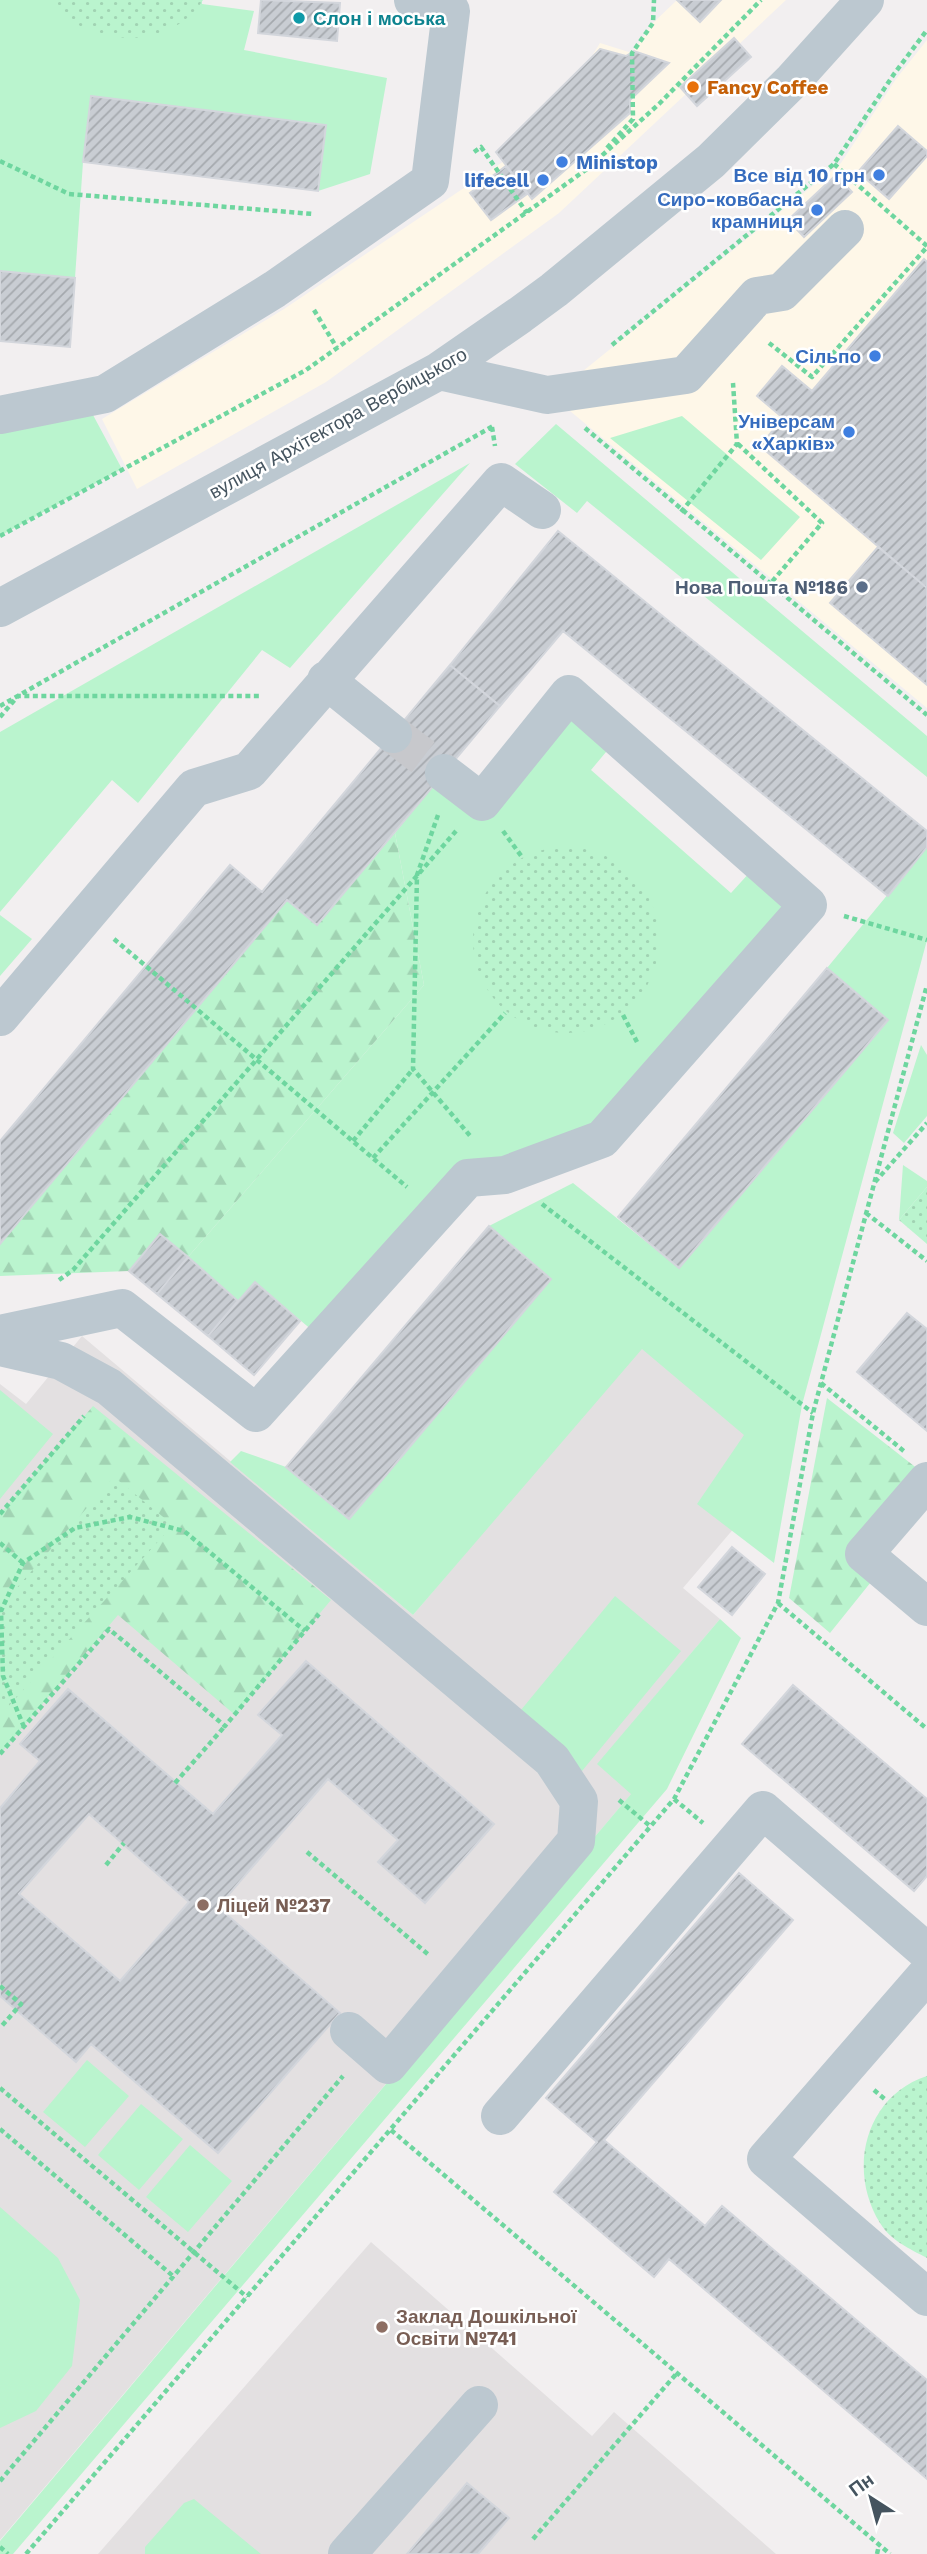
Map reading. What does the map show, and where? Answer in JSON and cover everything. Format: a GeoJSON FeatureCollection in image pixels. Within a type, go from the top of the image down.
{"type":"FeatureCollection","features":[{"type":"Feature","properties":{"kind":"street"},"geometry":{"type":"LineString","coordinates":[[0,415],[105,394],[275,289],[430,181],[451,11],[413,0]]}},
{"type":"Feature","properties":{"kind":"street","name":"вулиця Архітектора Вербицького"},"geometry":{"type":"LineString","coordinates":[[0,608],[439,371],[554,290],[710,161],[793,80],[865,0]]}},
{"type":"Feature","properties":{"kind":"street"},"geometry":{"type":"LineString","coordinates":[[439,371],[547,395],[686,374],[757,296],[782,292],[845,229]]}},
{"type":"Feature","properties":{"kind":"street"},"geometry":{"type":"LineString","coordinates":[[0,1017],[194,788],[249,771],[501,482],[542,510]]}},
{"type":"Feature","properties":{"kind":"street"},"geometry":{"type":"LineString","coordinates":[[320,688],[393,734]]}},
{"type":"Feature","properties":{"kind":"street"},"geometry":{"type":"LineString","coordinates":[[0,1334],[122,1308],[256,1413],[468,1178],[505,1175],[602,1139],[808,905],[569,694],[482,802],[447,776]]}},
{"type":"Feature","properties":{"kind":"street"},"geometry":{"type":"LineString","coordinates":[[0,1347],[61,1361],[109,1387],[552,1760],[579,1801],[576,1840],[388,2065],[358,2039]]}},
{"type":"Feature","properties":{"kind":"street"},"geometry":{"type":"LineString","coordinates":[[916,1467],[864,1554],[927,1607]]}},
{"type":"Feature","properties":{"kind":"street"},"geometry":{"type":"LineString","coordinates":[[500,2116],[763,1811],[927,1952]]}},
{"type":"Feature","properties":{"kind":"street"},"geometry":{"type":"LineString","coordinates":[[927,1974],[766,2159],[927,2297]]}},
{"type":"Feature","properties":{"kind":"street"},"geometry":{"type":"LineString","coordinates":[[347,2554],[479,2405]]}},
{"type":"Feature","properties":{"kind":"path"},"geometry":{"type":"LineString","coordinates":[[587,169],[633,119],[632,53],[653,23],[654,0]]}},
{"type":"Feature","properties":{"kind":"path"},"geometry":{"type":"LineString","coordinates":[[0,536],[306,370],[587,169],[659,104],[761,0]]}},
{"type":"Feature","properties":{"kind":"path"},"geometry":{"type":"LineString","coordinates":[[430,181],[481,147],[527,212]]}},
{"type":"Feature","properties":{"kind":"path"},"geometry":{"type":"LineString","coordinates":[[0,161],[69,194],[318,214],[342,242]]}},
{"type":"Feature","properties":{"kind":"path"},"geometry":{"type":"LineString","coordinates":[[763,351],[771,342],[812,377],[927,246],[834,164]]}},
{"type":"Feature","properties":{"kind":"path"},"geometry":{"type":"LineString","coordinates":[[739,377],[731,386],[737,444],[822,523],[770,584]]}},
{"type":"Feature","properties":{"kind":"path"},"geometry":{"type":"LineString","coordinates":[[547,395],[681,512],[927,715]]}},
{"type":"Feature","properties":{"kind":"path"},"geometry":{"type":"LineString","coordinates":[[681,512],[737,444]]}},
{"type":"Feature","properties":{"kind":"path"},"geometry":{"type":"LineString","coordinates":[[0,717],[18,696],[320,688]]}},
{"type":"Feature","properties":{"kind":"path"},"geometry":{"type":"LineString","coordinates":[[353,1141],[413,1069],[418,876],[447,776]]}},
{"type":"Feature","properties":{"kind":"path"},"geometry":{"type":"LineString","coordinates":[[52,1284],[73,1270],[482,802]]}},
{"type":"Feature","properties":{"kind":"path"},"geometry":{"type":"LineString","coordinates":[[808,905],[927,940]]}},
{"type":"Feature","properties":{"kind":"path"},"geometry":{"type":"LineString","coordinates":[[86,915],[437,1212]]}},
{"type":"Feature","properties":{"kind":"path"},"geometry":{"type":"LineString","coordinates":[[26,2554],[674,1799],[778,1603],[813,1413],[927,985]]}},
{"type":"Feature","properties":{"kind":"path"},"geometry":{"type":"LineString","coordinates":[[373,1158],[431,1091],[505,1013]]}},
{"type":"Feature","properties":{"kind":"path"},"geometry":{"type":"LineString","coordinates":[[413,1069],[505,1175],[813,1413]]}},
{"type":"Feature","properties":{"kind":"path"},"geometry":{"type":"LineString","coordinates":[[874,1183],[927,1123]]}},
{"type":"Feature","properties":{"kind":"path"},"geometry":{"type":"LineString","coordinates":[[866,1213],[927,1261]]}},
{"type":"Feature","properties":{"kind":"path"},"geometry":{"type":"LineString","coordinates":[[821,1383],[916,1467]]}},
{"type":"Feature","properties":{"kind":"path"},"geometry":{"type":"LineString","coordinates":[[0,1514],[109,1387]]}},
{"type":"Feature","properties":{"kind":"path"},"geometry":{"type":"LineString","coordinates":[[24,1727],[3,1676],[1,1611],[23,1563],[75,1528],[130,1517],[184,1531],[305,1631]]}},
{"type":"Feature","properties":{"kind":"path"},"geometry":{"type":"LineString","coordinates":[[0,1544],[23,1563]]}},
{"type":"Feature","properties":{"kind":"path"},"geometry":{"type":"LineString","coordinates":[[175,1783],[344,1585]]}},
{"type":"Feature","properties":{"kind":"path"},"geometry":{"type":"LineString","coordinates":[[778,1603],[927,1729]]}},
{"type":"Feature","properties":{"kind":"path"},"geometry":{"type":"LineString","coordinates":[[0,1754],[109,1629],[225,1726]]}},
{"type":"Feature","properties":{"kind":"path"},"geometry":{"type":"LineString","coordinates":[[106,1865],[124,1843]]}},
{"type":"Feature","properties":{"kind":"path"},"geometry":{"type":"LineString","coordinates":[[307,1853],[458,1980]]}},
{"type":"Feature","properties":{"kind":"path"},"geometry":{"type":"LineString","coordinates":[[0,1986],[21,2004],[0,2028]]}},
{"type":"Feature","properties":{"kind":"path"},"geometry":{"type":"LineString","coordinates":[[0,2481],[193,2252],[358,2039]]}},
{"type":"Feature","properties":{"kind":"path"},"geometry":{"type":"LineString","coordinates":[[0,2088],[247,2298]]}},
{"type":"Feature","properties":{"kind":"path"},"geometry":{"type":"LineString","coordinates":[[0,2129],[173,2276]]}},
{"type":"Feature","properties":{"kind":"path"},"geometry":{"type":"LineString","coordinates":[[390,2130],[890,2554]]}},
{"type":"Feature","properties":{"kind":"path"},"geometry":{"type":"LineString","coordinates":[[533,2539],[677,2373]]}},
{"type":"Feature","properties":{"kind":"path"},"geometry":{"type":"LineString","coordinates":[[877,2554],[879,2546]]}},
{"type":"Feature","properties":{"kind":"path"},"geometry":{"type":"LineString","coordinates":[[0,2547],[8,2554]]}},
{"type":"Feature","properties":{"kind":"shaded area"},"geometry":{"type":"Polygon","coordinates":[[[677,0],[786,0],[559,213],[326,382],[137,489],[102,419],[284,309],[544,134],[600,43],[632,53],[653,23],[677,0]]]}},
{"type":"Feature","properties":{"kind":"shaded area"},"geometry":{"type":"Polygon","coordinates":[[[927,40],[927,708],[552,396],[841,163],[896,79],[927,40]]]}},
{"type":"Feature","properties":{"kind":"shaded area"},"geometry":{"type":"Polygon","coordinates":[[[652,1333],[761,1425],[747,1513],[683,1588],[720,1619],[598,1764],[632,1793],[0,2540],[0,1384],[26,1404],[82,1336],[413,1615],[652,1333]]]}},
{"type":"Feature","properties":{"kind":"shaded area","name":"Заклад Дошкільної Освіти №741"},"geometry":{"type":"Polygon","coordinates":[[[371,2242],[592,2436],[614,2412],[776,2554],[98,2554],[371,2242]]]}},
{"type":"Feature","properties":{"kind":"green space"},"geometry":{"type":"Polygon","coordinates":[[[0,0],[202,0],[202,4],[254,11],[244,50],[387,78],[370,174],[318,191],[326,125],[91,96],[83,162],[75,278],[0,271],[0,0]]]}},
{"type":"Feature","properties":{"kind":"green space"},"geometry":{"type":"Polygon","coordinates":[[[47,0],[203,0],[188,18],[169,30],[126,38],[104,35],[83,27],[63,15],[47,0]]]}},
{"type":"Feature","properties":{"kind":"green space"},"geometry":{"type":"Polygon","coordinates":[[[93,415],[122,469],[0,536],[0,432],[93,415]]]}},
{"type":"Feature","properties":{"kind":"green space"},"geometry":{"type":"Polygon","coordinates":[[[682,416],[800,517],[761,560],[610,438],[682,416]]]}},
{"type":"Feature","properties":{"kind":"green space"},"geometry":{"type":"Polygon","coordinates":[[[556,424],[927,736],[927,777],[587,501],[577,513],[515,464],[556,424]]]}},
{"type":"Feature","properties":{"kind":"green space"},"geometry":{"type":"Polygon","coordinates":[[[470,463],[290,668],[262,650],[138,803],[112,780],[0,912],[0,732],[470,463]]]}},
{"type":"Feature","properties":{"kind":"green space"},"geometry":{"type":"Polygon","coordinates":[[[573,715],[611,746],[591,770],[731,893],[751,871],[794,909],[595,1132],[498,1167],[313,1331],[255,1282],[238,1301],[188,1257],[424,985],[395,833],[440,778],[488,816],[573,715]]]}},
{"type":"Feature","properties":{"kind":"green space"},"geometry":{"type":"Polygon","coordinates":[[[395,833],[424,985],[188,1257],[160,1234],[129,1271],[0,1276],[0,1243],[287,900],[317,925],[395,833]]]}},
{"type":"Feature","properties":{"kind":"green space"},"geometry":{"type":"Polygon","coordinates":[[[566,847],[584,848],[602,854],[618,862],[632,874],[644,888],[652,904],[658,922],[658,958],[652,976],[644,992],[632,1006],[618,1018],[602,1026],[584,1032],[566,1033],[548,1032],[530,1026],[514,1018],[500,1006],[488,992],[480,976],[474,958],[473,940],[474,922],[480,904],[488,888],[500,874],[514,862],[530,854],[548,848],[566,847]]]}},
{"type":"Feature","properties":{"kind":"green space"},"geometry":{"type":"Polygon","coordinates":[[[927,847],[927,940],[802,1405],[774,1563],[697,1504],[744,1435],[642,1349],[413,1615],[230,1462],[241,1451],[286,1467],[349,1519],[551,1279],[489,1226],[573,1183],[679,1268],[888,1020],[827,968],[927,847]]]}},
{"type":"Feature","properties":{"kind":"green space"},"geometry":{"type":"Polygon","coordinates":[[[0,915],[32,939],[0,976],[0,915]]]}},
{"type":"Feature","properties":{"kind":"green space"},"geometry":{"type":"Polygon","coordinates":[[[921,1045],[927,1055],[927,1116],[904,1143],[893,1133],[921,1045]]]}},
{"type":"Feature","properties":{"kind":"green space"},"geometry":{"type":"Polygon","coordinates":[[[903,1165],[927,1181],[927,1187],[899,1220],[903,1165]]]}},
{"type":"Feature","properties":{"kind":"green space"},"geometry":{"type":"Polygon","coordinates":[[[927,1187],[927,1244],[899,1220],[927,1187]]]}},
{"type":"Feature","properties":{"kind":"green space"},"geometry":{"type":"Polygon","coordinates":[[[0,1390],[53,1434],[0,1499],[0,1390]]]}},
{"type":"Feature","properties":{"kind":"green space"},"geometry":{"type":"Polygon","coordinates":[[[827,1398],[923,1473],[875,1577],[830,1633],[789,1598],[827,1398]]]}},
{"type":"Feature","properties":{"kind":"green space"},"geometry":{"type":"Polygon","coordinates":[[[93,1406],[331,1600],[235,1715],[118,1615],[0,1754],[0,1514],[93,1406]]]}},
{"type":"Feature","properties":{"kind":"green space"},"geometry":{"type":"Polygon","coordinates":[[[114,1477],[173,1525],[6,1709],[0,1704],[0,1607],[114,1477]]]}},
{"type":"Feature","properties":{"kind":"green space"},"geometry":{"type":"Polygon","coordinates":[[[615,1596],[681,1651],[582,1771],[516,1716],[615,1596]]]}},
{"type":"Feature","properties":{"kind":"green space"},"geometry":{"type":"Polygon","coordinates":[[[720,1619],[741,1638],[667,1789],[13,2554],[0,2554],[0,2541],[631,1794],[597,1764],[720,1619]]]}},
{"type":"Feature","properties":{"kind":"green space"},"geometry":{"type":"Polygon","coordinates":[[[87,2060],[129,2096],[85,2147],[43,2112],[87,2060]]]}},
{"type":"Feature","properties":{"kind":"green space"},"geometry":{"type":"Polygon","coordinates":[[[927,2076],[927,2258],[895,2239],[880,2223],[870,2202],[864,2158],[876,2117],[889,2100],[906,2086],[927,2076]]]}},
{"type":"Feature","properties":{"kind":"green space"},"geometry":{"type":"Polygon","coordinates":[[[141,2104],[183,2139],[139,2190],[98,2155],[141,2104]]]}},
{"type":"Feature","properties":{"kind":"green space"},"geometry":{"type":"Polygon","coordinates":[[[190,2145],[232,2181],[188,2232],[146,2197],[190,2145]]]}},
{"type":"Feature","properties":{"kind":"green space"},"geometry":{"type":"Polygon","coordinates":[[[0,2207],[58,2258],[80,2300],[72,2366],[36,2411],[0,2428],[0,2207]]]}},
{"type":"Feature","properties":{"kind":"green space"},"geometry":{"type":"Polygon","coordinates":[[[194,2499],[261,2554],[145,2554],[145,2547],[184,2503],[194,2499]]]}},
{"type":"Feature","properties":{"kind":"building","name":"Слон і моська"},"geometry":{"type":"Polygon","coordinates":[[[261,0],[340,3],[337,41],[258,33],[261,0]]]}},
{"type":"Feature","properties":{"kind":"building"},"geometry":{"type":"Polygon","coordinates":[[[677,0],[721,0],[700,22],[677,0]]]}},
{"type":"Feature","properties":{"kind":"building"},"geometry":{"type":"Polygon","coordinates":[[[734,38],[751,57],[697,106],[680,87],[734,38]]]}},
{"type":"Feature","properties":{"kind":"building"},"geometry":{"type":"Polygon","coordinates":[[[600,49],[626,56],[634,51],[669,63],[630,100],[630,113],[532,199],[496,152],[600,49]]]}},
{"type":"Feature","properties":{"kind":"building"},"geometry":{"type":"Polygon","coordinates":[[[91,96],[326,125],[318,191],[83,162],[91,96]]]}},
{"type":"Feature","properties":{"kind":"building"},"geometry":{"type":"Polygon","coordinates":[[[898,126],[927,151],[927,156],[889,199],[858,172],[898,126]]]}},
{"type":"Feature","properties":{"kind":"building"},"geometry":{"type":"Polygon","coordinates":[[[506,166],[527,194],[491,220],[470,193],[506,166]]]}},
{"type":"Feature","properties":{"kind":"building"},"geometry":{"type":"Polygon","coordinates":[[[836,175],[852,192],[804,237],[788,220],[836,175]]]}},
{"type":"Feature","properties":{"kind":"building","name":"Універсам «Харків»"},"geometry":{"type":"Polygon","coordinates":[[[924,259],[927,262],[927,588],[760,446],[783,418],[757,396],[782,366],[812,391],[924,259]]]}},
{"type":"Feature","properties":{"kind":"building"},"geometry":{"type":"Polygon","coordinates":[[[0,271],[75,278],[70,347],[0,341],[0,271]]]}},
{"type":"Feature","properties":{"kind":"building"},"geometry":{"type":"Polygon","coordinates":[[[558,531],[927,831],[927,847],[888,896],[563,631],[500,706],[450,665],[558,531]]]}},
{"type":"Feature","properties":{"kind":"building"},"geometry":{"type":"Polygon","coordinates":[[[878,547],[927,588],[927,685],[830,603],[878,547]]]}},
{"type":"Feature","properties":{"kind":"building"},"geometry":{"type":"Polygon","coordinates":[[[450,665],[500,706],[317,925],[287,900],[0,1244],[0,1141],[230,865],[262,892],[450,665]]]}},
{"type":"Feature","properties":{"kind":"building"},"geometry":{"type":"Polygon","coordinates":[[[827,968],[888,1020],[679,1268],[618,1217],[827,968]]]}},
{"type":"Feature","properties":{"kind":"building"},"geometry":{"type":"Polygon","coordinates":[[[489,1226],[551,1279],[349,1519],[286,1467],[489,1226]]]}},
{"type":"Feature","properties":{"kind":"building"},"geometry":{"type":"Polygon","coordinates":[[[160,1234],[188,1257],[157,1294],[129,1271],[160,1234]]]}},
{"type":"Feature","properties":{"kind":"building"},"geometry":{"type":"Polygon","coordinates":[[[188,1257],[238,1301],[208,1336],[157,1294],[188,1257]]]}},
{"type":"Feature","properties":{"kind":"building"},"geometry":{"type":"Polygon","coordinates":[[[255,1282],[300,1321],[254,1375],[208,1336],[255,1282]]]}},
{"type":"Feature","properties":{"kind":"building"},"geometry":{"type":"Polygon","coordinates":[[[907,1313],[927,1329],[927,1431],[857,1372],[907,1313]]]}},
{"type":"Feature","properties":{"kind":"building"},"geometry":{"type":"Polygon","coordinates":[[[732,1547],[765,1574],[732,1615],[698,1587],[732,1547]]]}},
{"type":"Feature","properties":{"kind":"building","name":"Ліцей №237"},"geometry":{"type":"Polygon","coordinates":[[[306,1661],[494,1824],[425,1903],[378,1862],[398,1840],[328,1779],[218,1907],[340,2013],[218,2153],[91,2044],[76,2062],[0,1996],[0,1808],[40,1761],[20,1744],[68,1689],[213,1814],[282,1735],[258,1715],[306,1661]],[[89,1814],[19,1894],[120,1981],[189,1902],[89,1814]]]}},
{"type":"Feature","properties":{"kind":"building"},"geometry":{"type":"Polygon","coordinates":[[[793,1685],[927,1799],[927,1876],[914,1891],[742,1744],[793,1685]]]}},
{"type":"Feature","properties":{"kind":"building"},"geometry":{"type":"Polygon","coordinates":[[[739,1873],[793,1920],[604,2140],[705,2226],[722,2206],[927,2380],[927,2479],[669,2259],[654,2277],[554,2192],[597,2142],[546,2098],[739,1873]]]}},
{"type":"Feature","properties":{"kind":"building"},"geometry":{"type":"Polygon","coordinates":[[[467,2483],[509,2518],[478,2554],[407,2554],[467,2483]]]}},
{"type":"Feature","properties":{"kind":"tunnel"},"geometry":{"type":"LineString","coordinates":[[393,734],[444,773]]}},
{"type":"Feature","properties":{"kind":"place","name":"Слон і моська"},"geometry":{"type":"Point","coordinates":[299,18]}},
{"type":"Feature","properties":{"kind":"place","name":"Fancy Coffee"},"geometry":{"type":"Point","coordinates":[693,87]}},
{"type":"Feature","properties":{"kind":"place","name":"Ministop"},"geometry":{"type":"Point","coordinates":[562,162]}},
{"type":"Feature","properties":{"kind":"place","name":"Все від 10 грн"},"geometry":{"type":"Point","coordinates":[879,175]}},
{"type":"Feature","properties":{"kind":"place","name":"lifecell"},"geometry":{"type":"Point","coordinates":[543,180]}},
{"type":"Feature","properties":{"kind":"place","name":"Сиро-ковбасна крамниця"},"geometry":{"type":"Point","coordinates":[817,210]}},
{"type":"Feature","properties":{"kind":"place","name":"Сільпо"},"geometry":{"type":"Point","coordinates":[875,356]}},
{"type":"Feature","properties":{"kind":"place","name":"Універсам «Харків»"},"geometry":{"type":"Point","coordinates":[849,432]}},
{"type":"Feature","properties":{"kind":"place","name":"Нова Пошта №186"},"geometry":{"type":"Point","coordinates":[862,587]}},
{"type":"Feature","properties":{"kind":"place","name":"Ліцей №237"},"geometry":{"type":"Point","coordinates":[203,1905]}},
{"type":"Feature","properties":{"kind":"place","name":"Заклад Дошкільної Освіти №741"},"geometry":{"type":"Point","coordinates":[382,2327]}}]}
